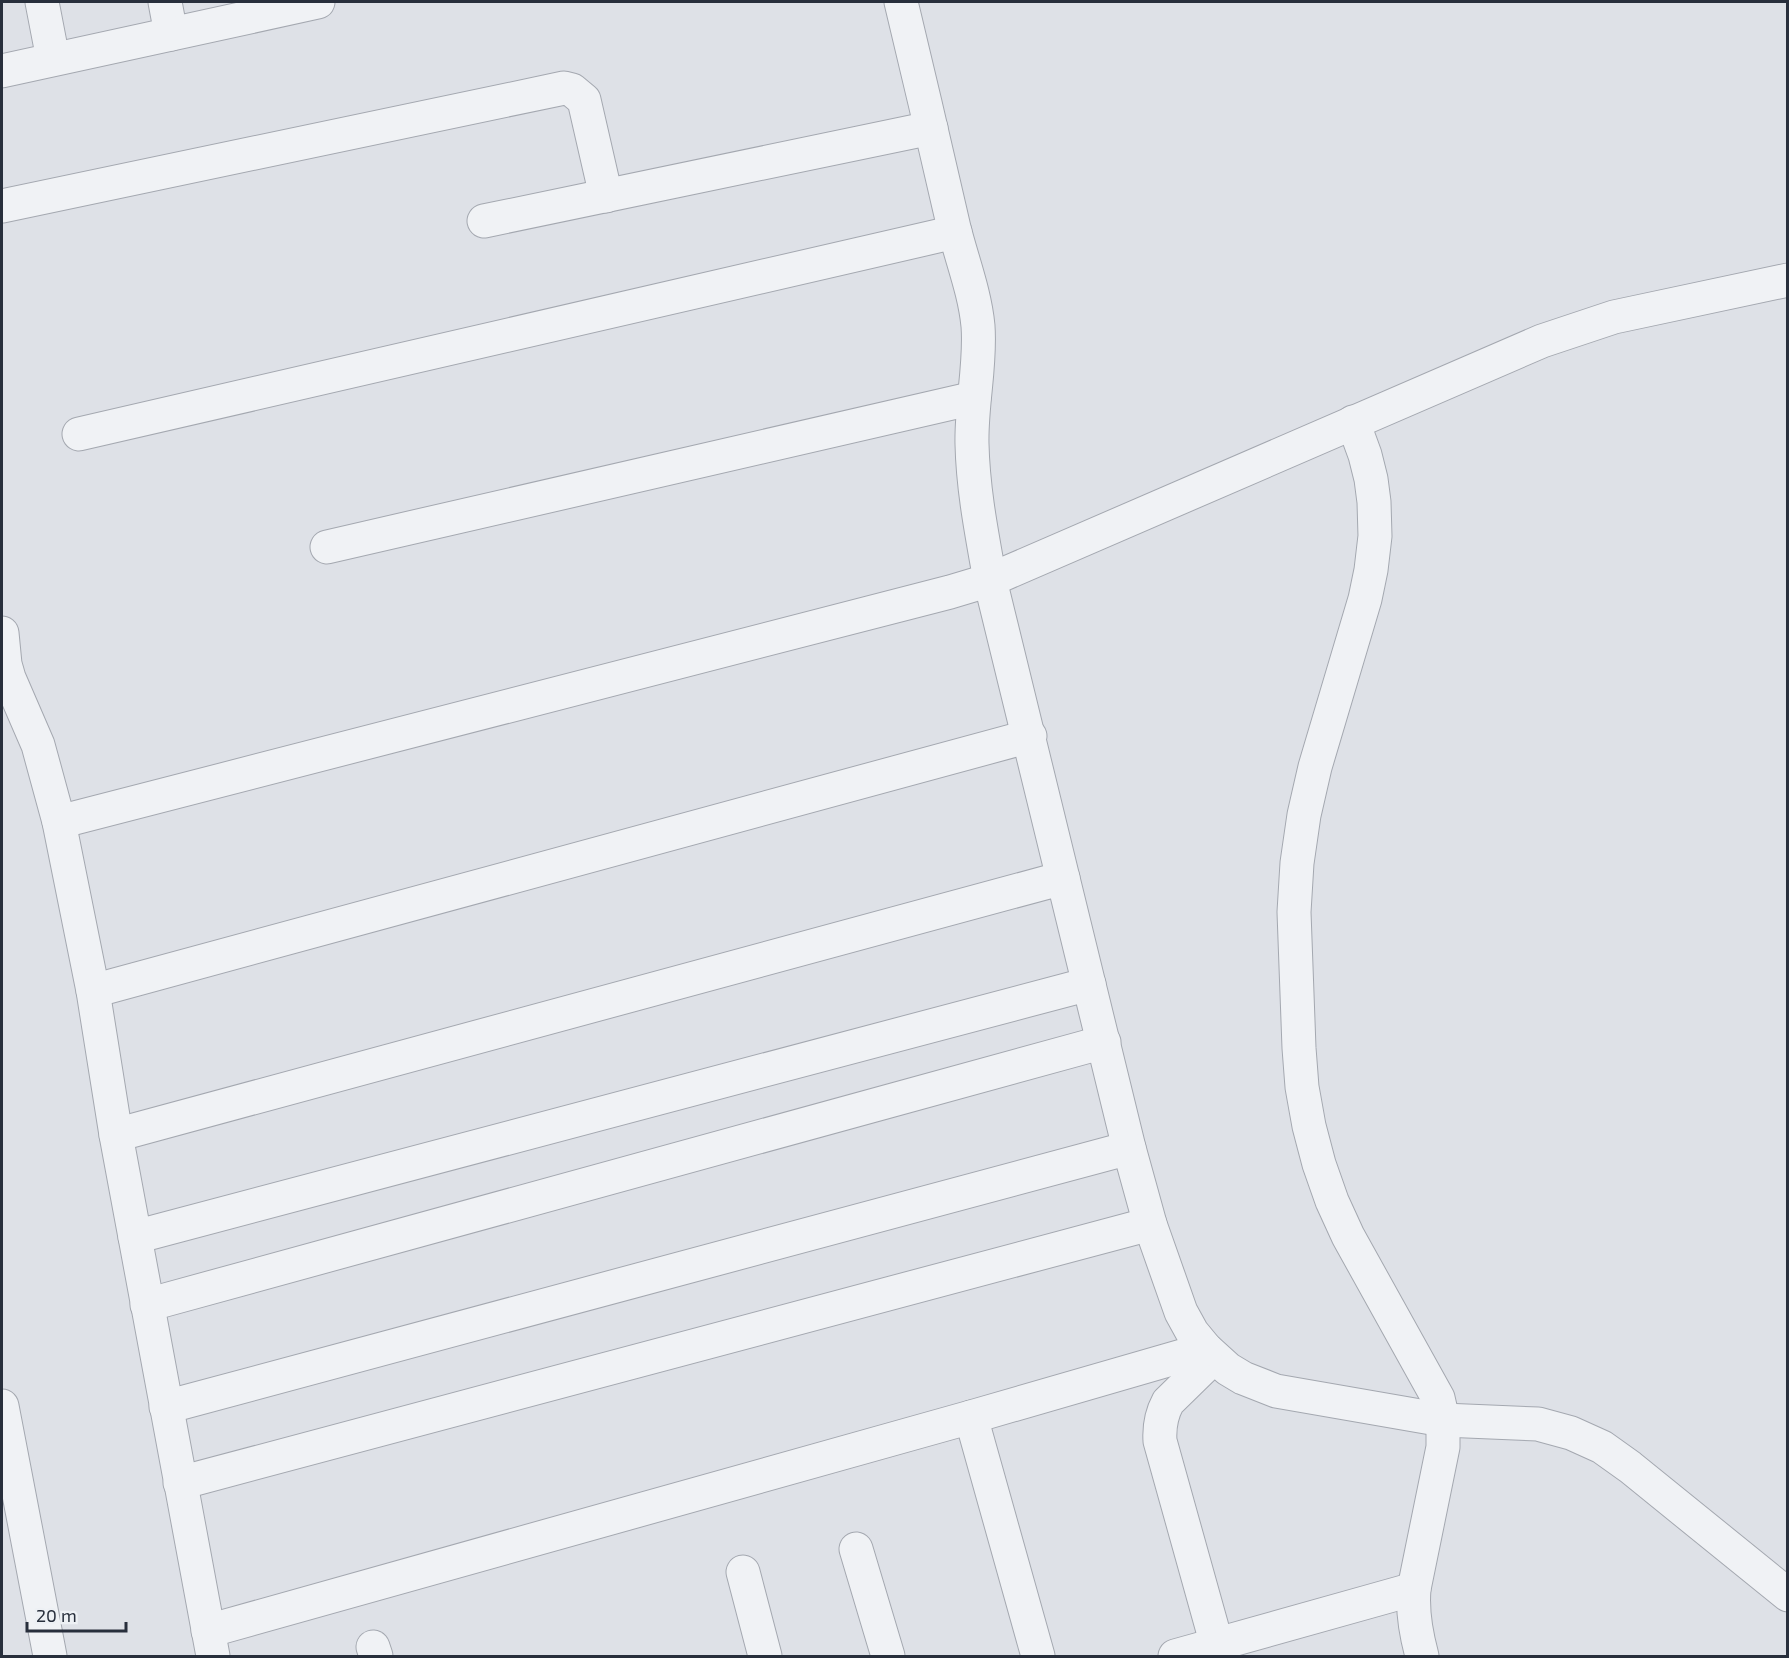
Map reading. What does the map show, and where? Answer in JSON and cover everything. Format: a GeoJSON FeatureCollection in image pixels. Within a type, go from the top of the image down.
{"type":"FeatureCollection","features":[{"type":"Feature","properties":{"kind":"street"},"geometry":{"type":"LineString","coordinates":[[42,2],[52,59]]}},
{"type":"Feature","properties":{"kind":"street"},"geometry":{"type":"LineString","coordinates":[[165,2],[171,34]]}},
{"type":"Feature","properties":{"kind":"street"},"geometry":{"type":"LineString","coordinates":[[901,2],[978,324],[978,360],[972,443],[974,485],[990,580],[1129,1148],[1150,1224],[1181,1312],[1192,1332],[1210,1353],[1243,1378],[1276,1392],[1443,1420],[1538,1425],[1571,1433],[1602,1448],[1630,1467],[1788,1595]]}},
{"type":"Feature","properties":{"kind":"street"},"geometry":{"type":"LineString","coordinates":[[2,71],[300,3]]}},
{"type":"Feature","properties":{"kind":"street"},"geometry":{"type":"LineString","coordinates":[[2,206],[564,88],[579,94],[584,100],[606,196]]}},
{"type":"Feature","properties":{"kind":"street"},"geometry":{"type":"LineString","coordinates":[[484,221],[931,128]]}},
{"type":"Feature","properties":{"kind":"street"},"geometry":{"type":"LineString","coordinates":[[79,434],[955,231]]}},
{"type":"Feature","properties":{"kind":"street"},"geometry":{"type":"LineString","coordinates":[[59,822],[951,592],[990,580],[1507,355],[1578,328],[1788,280]]}},
{"type":"Feature","properties":{"kind":"street"},"geometry":{"type":"LineString","coordinates":[[327,547],[974,398]]}},
{"type":"Feature","properties":{"kind":"street"},"geometry":{"type":"LineString","coordinates":[[1353,422],[1371,478],[1375,536],[1365,599],[1315,767],[1304,815],[1297,863],[1294,912],[1299,1048],[1302,1088],[1309,1126],[1332,1201],[1348,1236],[1438,1398],[1443,1420],[1443,1447],[1414,1588],[1413,1607],[1416,1634],[1422,1656]]}},
{"type":"Feature","properties":{"kind":"street"},"geometry":{"type":"LineString","coordinates":[[2,633],[5,678],[38,745],[59,822],[93,991],[116,1135],[210,1644],[971,1417],[1210,1353]]}},
{"type":"Feature","properties":{"kind":"street"},"geometry":{"type":"LineString","coordinates":[[93,991],[1030,736]]}},
{"type":"Feature","properties":{"kind":"street"},"geometry":{"type":"LineString","coordinates":[[116,1135],[1063,878]]}},
{"type":"Feature","properties":{"kind":"street"},"geometry":{"type":"LineString","coordinates":[[135,1237],[1089,984]]}},
{"type":"Feature","properties":{"kind":"street"},"geometry":{"type":"LineString","coordinates":[[147,1305],[1104,1042]]}},
{"type":"Feature","properties":{"kind":"street"},"geometry":{"type":"LineString","coordinates":[[166,1407],[1129,1148]]}},
{"type":"Feature","properties":{"kind":"street"},"geometry":{"type":"LineString","coordinates":[[180,1483],[1150,1224]]}},
{"type":"Feature","properties":{"kind":"street"},"geometry":{"type":"LineString","coordinates":[[1210,1353],[1168,1402],[1163,1411],[1159,1431],[1218,1651]]}},
{"type":"Feature","properties":{"kind":"street"},"geometry":{"type":"LineString","coordinates":[[2,1406],[50,1656]]}},
{"type":"Feature","properties":{"kind":"street"},"geometry":{"type":"LineString","coordinates":[[971,1417],[1038,1656]]}},
{"type":"Feature","properties":{"kind":"street"},"geometry":{"type":"LineString","coordinates":[[856,1549],[888,1656]]}},
{"type":"Feature","properties":{"kind":"street"},"geometry":{"type":"LineString","coordinates":[[743,1572],[765,1656]]}},
{"type":"Feature","properties":{"kind":"street"},"geometry":{"type":"LineString","coordinates":[[1175,1656],[1218,1651],[1414,1588]]}}]}
